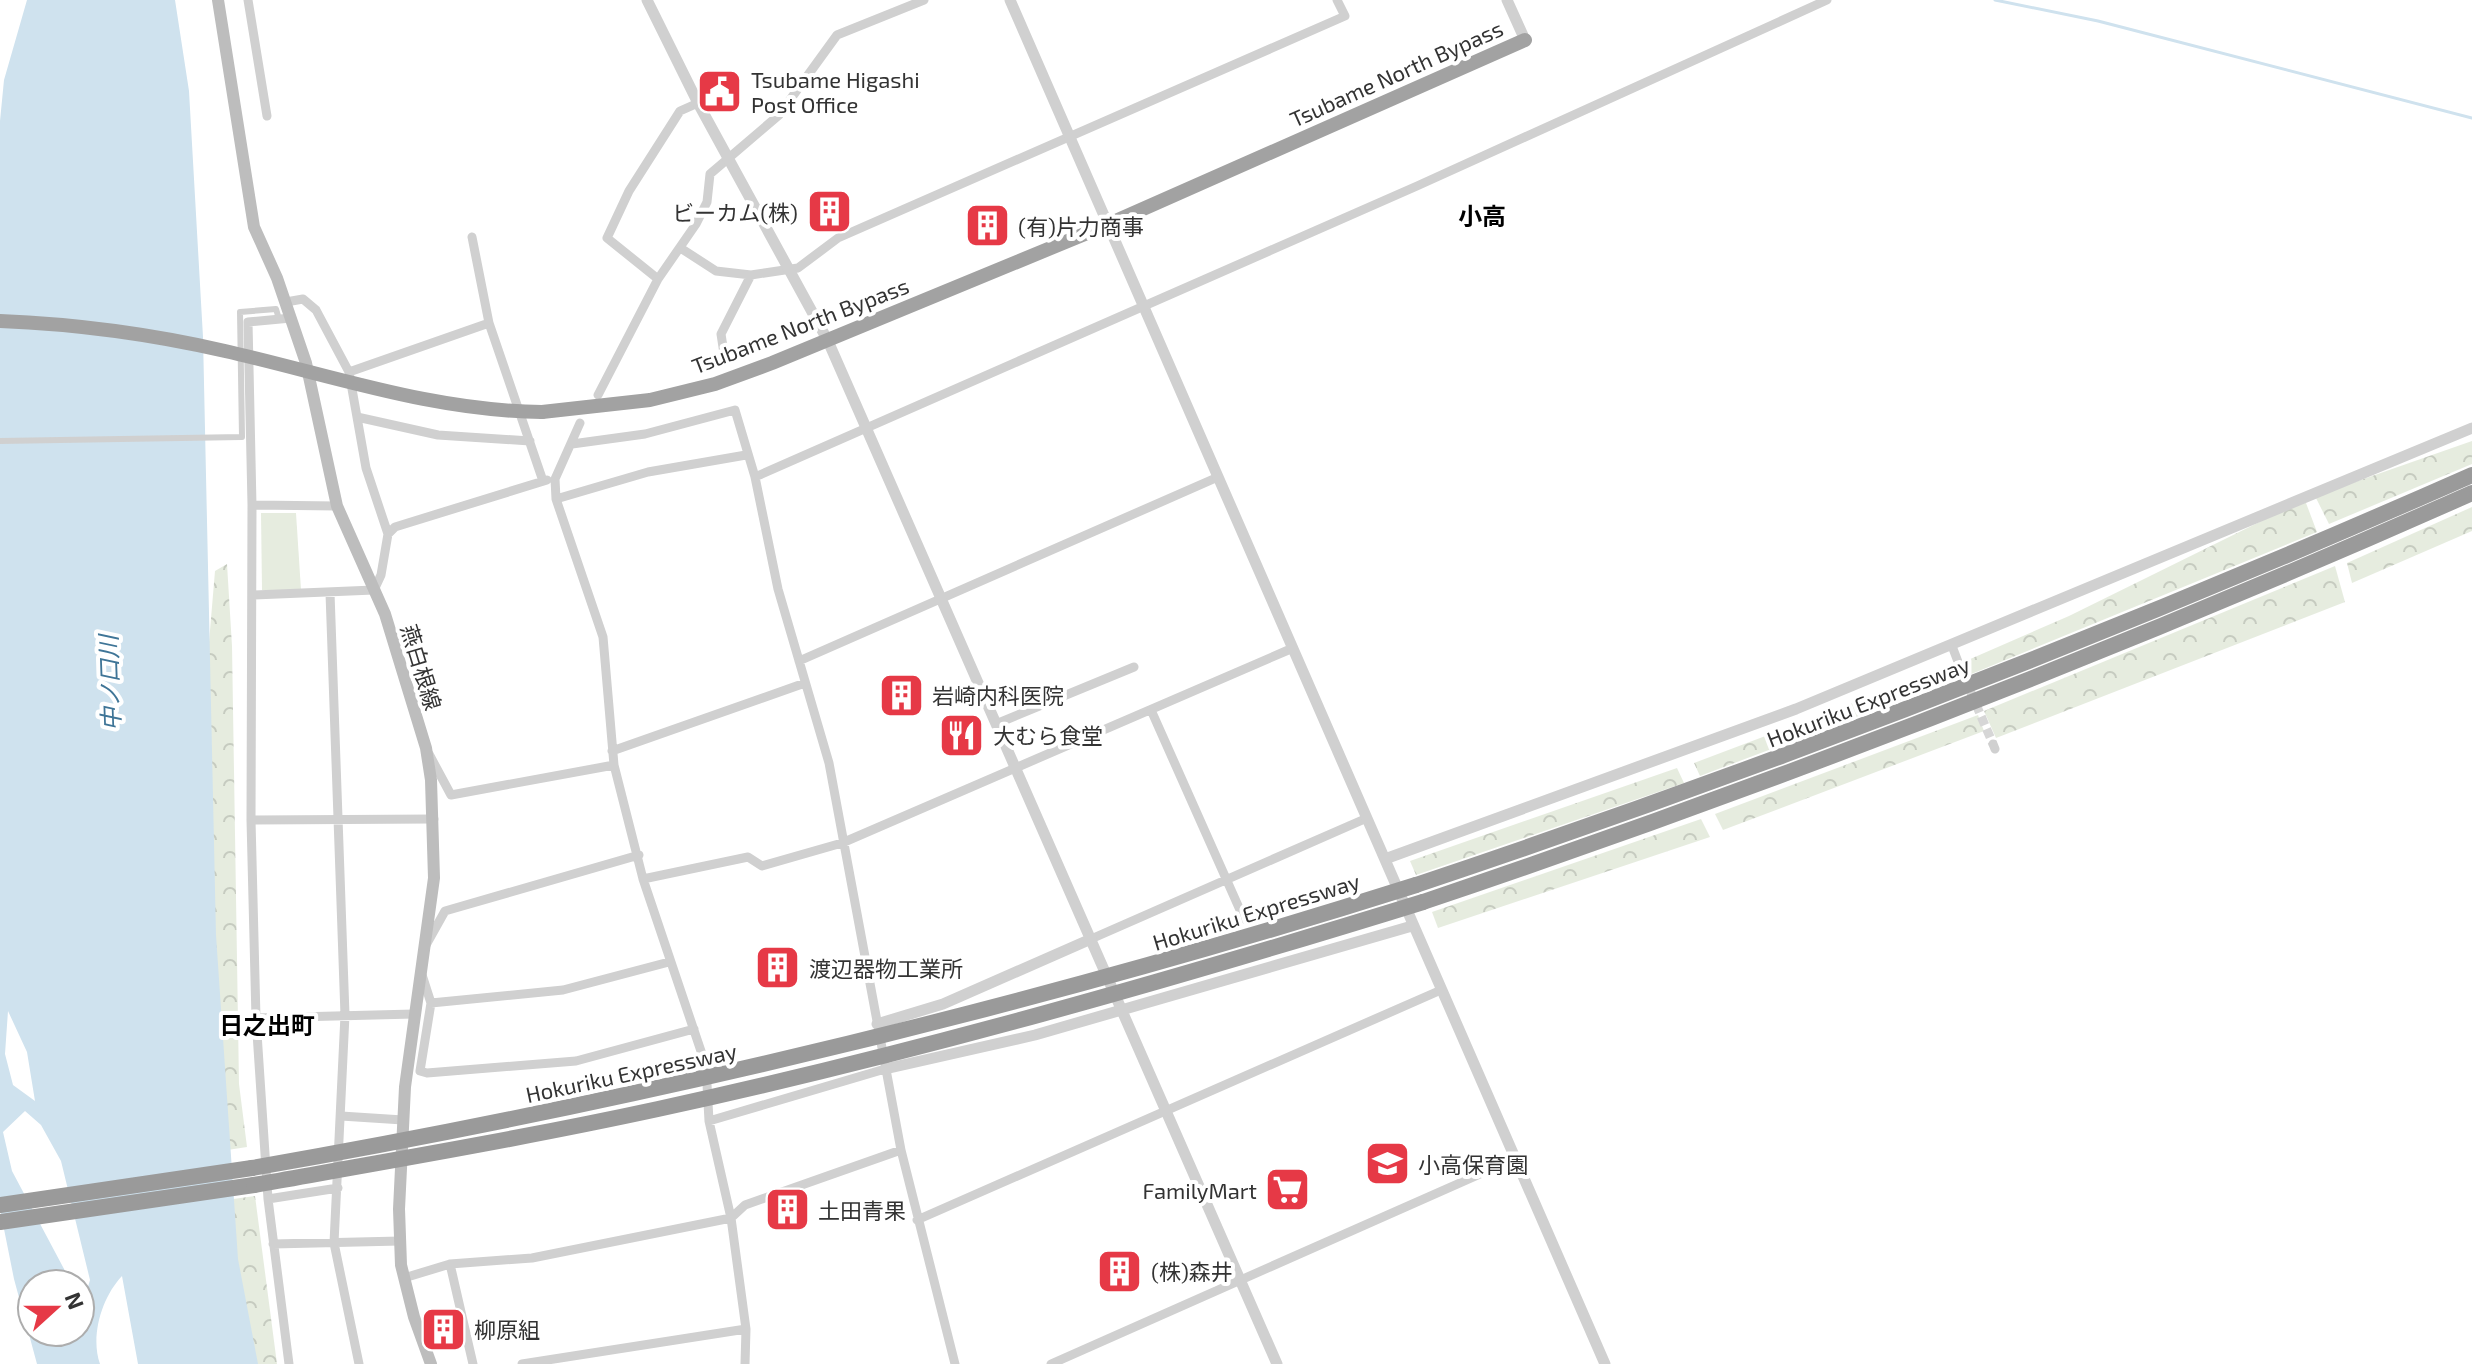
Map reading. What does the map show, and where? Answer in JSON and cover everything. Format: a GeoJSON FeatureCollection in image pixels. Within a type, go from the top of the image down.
{"type":"FeatureCollection","features":[{"type":"Feature","properties":{"kind":"highway","name":"Tsubame North Bypass"},"geometry":{"type":"LineString","coordinates":[[0,321],[131,334],[222,350],[453,407],[542,412],[595,408],[686,392],[828,341],[1109,224],[1525,40]]}},
{"type":"Feature","properties":{"kind":"highway","name":"Hokuriku Expressway"},"geometry":{"type":"LineString","coordinates":[[0,1205],[350,1151],[791,1060],[1145,967],[1416,885],[1652,804],[1931,701],[2204,591],[2472,475]]}},
{"type":"Feature","properties":{"kind":"highway","name":"Hokuriku Expressway"},"geometry":{"type":"LineString","coordinates":[[0,1222],[296,1178],[658,1109],[1074,1005],[1423,902],[1656,822],[1922,723],[2197,613],[2472,493]]}},
{"type":"Feature","properties":{"kind":"main road","name":"燕白根線"},"geometry":{"type":"LineString","coordinates":[[218,0],[254,227],[286,302],[285,319],[306,363],[337,506],[385,614],[426,748],[434,819],[434,878],[414,1014],[403,1120],[400,1241],[404,1278],[431,1364]]}},
{"type":"Feature","properties":{"kind":"street"},"geometry":{"type":"LineString","coordinates":[[248,0],[267,116]]}},
{"type":"Feature","properties":{"kind":"street"},"geometry":{"type":"LineString","coordinates":[[647,0],[698,103],[828,341],[1277,1364]]}},
{"type":"Feature","properties":{"kind":"street"},"geometry":{"type":"LineString","coordinates":[[598,395],[658,279],[682,249],[707,202],[710,174],[779,115],[837,35],[924,0]]}},
{"type":"Feature","properties":{"kind":"street"},"geometry":{"type":"LineString","coordinates":[[1010,0],[1605,1364]]}},
{"type":"Feature","properties":{"kind":"street"},"geometry":{"type":"LineString","coordinates":[[682,249],[716,271],[751,275],[804,265],[838,238],[1345,16],[1337,0]]}},
{"type":"Feature","properties":{"kind":"street"},"geometry":{"type":"LineString","coordinates":[[1507,0],[1525,40]]}},
{"type":"Feature","properties":{"kind":"street"},"geometry":{"type":"LineString","coordinates":[[755,477],[1827,0]]}},
{"type":"Feature","properties":{"kind":"street"},"geometry":{"type":"LineString","coordinates":[[658,279],[607,238],[629,191],[680,111],[698,103]]}},
{"type":"Feature","properties":{"kind":"street"},"geometry":{"type":"LineString","coordinates":[[472,237],[489,323],[543,481]]}},
{"type":"Feature","properties":{"kind":"street"},"geometry":{"type":"LineString","coordinates":[[725,360],[721,334],[751,275]]}},
{"type":"Feature","properties":{"kind":"street"},"geometry":{"type":"LineString","coordinates":[[253,595],[374,590],[381,575],[388,534],[375,502],[349,372],[344,368],[316,310],[303,299],[286,302]]}},
{"type":"Feature","properties":{"kind":"street"},"geometry":{"type":"LineString","coordinates":[[0,441],[242,437],[240,312],[276,309],[285,319]]}},
{"type":"Feature","properties":{"kind":"street"},"geometry":{"type":"LineString","coordinates":[[285,319],[248,322],[253,595],[251,820],[256,1018],[268,1199],[289,1364]]}},
{"type":"Feature","properties":{"kind":"street"},"geometry":{"type":"LineString","coordinates":[[349,372],[489,323]]}},
{"type":"Feature","properties":{"kind":"street"},"geometry":{"type":"LineString","coordinates":[[572,444],[645,434],[735,410],[755,477],[778,589],[829,763],[901,1150],[955,1364]]}},
{"type":"Feature","properties":{"kind":"street"},"geometry":{"type":"LineString","coordinates":[[357,417],[438,435],[530,441]]}},
{"type":"Feature","properties":{"kind":"street"},"geometry":{"type":"LineString","coordinates":[[580,423],[555,479],[556,499],[603,637],[614,765],[643,879],[706,1066],[709,1121],[731,1218],[746,1329],[745,1364]]}},
{"type":"Feature","properties":{"kind":"street"},"geometry":{"type":"LineString","coordinates":[[1385,859],[1669,758],[1952,646],[2472,428]]}},
{"type":"Feature","properties":{"kind":"street"},"geometry":{"type":"LineString","coordinates":[[556,499],[648,472],[746,455]]}},
{"type":"Feature","properties":{"kind":"street"},"geometry":{"type":"LineString","coordinates":[[799,661],[1218,477]]}},
{"type":"Feature","properties":{"kind":"street"},"geometry":{"type":"LineString","coordinates":[[388,534],[395,527],[555,479]]}},
{"type":"Feature","properties":{"kind":"street"},"geometry":{"type":"LineString","coordinates":[[252,505],[337,506]]}},
{"type":"Feature","properties":{"kind":"street"},"geometry":{"type":"LineString","coordinates":[[330,593],[345,1015],[334,1243],[359,1364]]}},
{"type":"Feature","properties":{"kind":"street"},"geometry":{"type":"LineString","coordinates":[[1952,646],[1960,667]]}},
{"type":"Feature","properties":{"kind":"street"},"geometry":{"type":"LineString","coordinates":[[643,879],[748,857],[762,866],[842,843],[1293,648]]}},
{"type":"Feature","properties":{"kind":"street"},"geometry":{"type":"LineString","coordinates":[[996,724],[1134,667]]}},
{"type":"Feature","properties":{"kind":"street"},"geometry":{"type":"LineString","coordinates":[[612,751],[805,683]]}},
{"type":"Feature","properties":{"kind":"street"},"geometry":{"type":"LineString","coordinates":[[1151,710],[1244,919]]}},
{"type":"Feature","properties":{"kind":"street"},"geometry":{"type":"LineString","coordinates":[[426,748],[451,795],[614,765]]}},
{"type":"Feature","properties":{"kind":"street"},"geometry":{"type":"LineString","coordinates":[[877,1024],[943,1004],[1367,818]]}},
{"type":"Feature","properties":{"kind":"street"},"geometry":{"type":"LineString","coordinates":[[251,820],[434,819]]}},
{"type":"Feature","properties":{"kind":"street"},"geometry":{"type":"LineString","coordinates":[[425,948],[445,911],[639,855]]}},
{"type":"Feature","properties":{"kind":"street"},"geometry":{"type":"LineString","coordinates":[[709,1121],[885,1069],[1035,1035],[1412,926]]}},
{"type":"Feature","properties":{"kind":"street"},"geometry":{"type":"LineString","coordinates":[[431,1003],[563,990],[669,962]]}},
{"type":"Feature","properties":{"kind":"street"},"geometry":{"type":"LineString","coordinates":[[421,969],[431,1003],[420,1071],[427,1073],[576,1061],[694,1029]]}},
{"type":"Feature","properties":{"kind":"street"},"geometry":{"type":"LineString","coordinates":[[917,1220],[1441,990]]}},
{"type":"Feature","properties":{"kind":"street"},"geometry":{"type":"LineString","coordinates":[[256,1018],[414,1014]]}},
{"type":"Feature","properties":{"kind":"street"},"geometry":{"type":"LineString","coordinates":[[341,1116],[403,1120]]}},
{"type":"Feature","properties":{"kind":"street"},"geometry":{"type":"LineString","coordinates":[[404,1278],[450,1264],[532,1258],[731,1218],[745,1205],[901,1150]]}},
{"type":"Feature","properties":{"kind":"street"},"geometry":{"type":"LineString","coordinates":[[1051,1364],[1514,1159]]}},
{"type":"Feature","properties":{"kind":"street"},"geometry":{"type":"LineString","coordinates":[[268,1199],[338,1188]]}},
{"type":"Feature","properties":{"kind":"street"},"geometry":{"type":"LineString","coordinates":[[273,1244],[400,1241]]}},
{"type":"Feature","properties":{"kind":"street"},"geometry":{"type":"LineString","coordinates":[[450,1264],[473,1364]]}},
{"type":"Feature","properties":{"kind":"street"},"geometry":{"type":"LineString","coordinates":[[522,1364],[746,1329]]}},
{"type":"Feature","properties":{"kind":"green space"},"geometry":{"type":"Polygon","coordinates":[[[2472,441],[2472,464],[2329,524],[2315,496],[2472,441]]]}},
{"type":"Feature","properties":{"kind":"green space"},"geometry":{"type":"Polygon","coordinates":[[[2298,503],[2306,503],[2317,532],[1969,675],[1968,660],[2069,616],[2298,503]]]}},
{"type":"Feature","properties":{"kind":"green space"},"geometry":{"type":"Polygon","coordinates":[[[2472,507],[2472,531],[2352,583],[2347,563],[2472,507]]]}},
{"type":"Feature","properties":{"kind":"green space"},"geometry":{"type":"Polygon","coordinates":[[[261,513],[296,513],[301,590],[262,590],[261,513]]]}},
{"type":"Feature","properties":{"kind":"green space"},"geometry":{"type":"Polygon","coordinates":[[[227,564],[232,646],[239,1084],[247,1147],[221,1151],[207,666],[215,571],[227,564]]]}},
{"type":"Feature","properties":{"kind":"green space"},"geometry":{"type":"Polygon","coordinates":[[[2335,566],[2345,602],[1996,738],[1984,711],[2335,566]]]}},
{"type":"Feature","properties":{"kind":"green space"},"geometry":{"type":"Polygon","coordinates":[[[1951,666],[1959,678],[1700,776],[1694,763],[1951,666]]]}},
{"type":"Feature","properties":{"kind":"green space"},"geometry":{"type":"Polygon","coordinates":[[[1978,715],[1984,731],[1723,830],[1715,814],[1978,715]]]}},
{"type":"Feature","properties":{"kind":"green space"},"geometry":{"type":"Polygon","coordinates":[[[1677,768],[1684,783],[1416,875],[1410,861],[1677,768]]]}},
{"type":"Feature","properties":{"kind":"green space"},"geometry":{"type":"Polygon","coordinates":[[[1701,819],[1710,837],[1438,928],[1432,912],[1701,819]]]}},
{"type":"Feature","properties":{"kind":"green space"},"geometry":{"type":"Polygon","coordinates":[[[255,1196],[277,1364],[249,1364],[226,1200],[255,1196]]]}},
{"type":"Feature","properties":{"kind":"water","name":"中ノ口川"},"geometry":{"type":"Polygon","coordinates":[[[27,0],[175,0],[189,91],[203,337],[216,935],[238,1259],[258,1364],[138,1364],[122,1276],[104,1306],[96,1341],[96,1268],[87,1268],[61,1161],[41,1125],[25,1111],[3,1132],[12,1171],[64,1268],[16,1268],[16,1286],[14,1279],[0,1209],[0,121],[4,80],[27,0]],[[8,1011],[5,1054],[13,1085],[35,1101],[27,1052],[8,1011]]]}},
{"type":"Feature","properties":{"kind":"water"},"geometry":{"type":"Polygon","coordinates":[[[96,1341],[100,1364],[37,1364],[33,1348],[96,1348],[96,1341]]]}},
{"type":"Feature","properties":{"kind":"waterway"},"geometry":{"type":"LineString","coordinates":[[1995,0],[2098,21],[2472,118]]}},
{"type":"Feature","properties":{"kind":"tunnel"},"geometry":{"type":"LineString","coordinates":[[1960,667],[1993,744]]}},
{"type":"Feature","properties":{"kind":"place","name":"Tsubame Higashi Post Office"},"geometry":{"type":"Point","coordinates":[720,92]}},
{"type":"Feature","properties":{"kind":"place","name":"ビーカム(株)"},"geometry":{"type":"Point","coordinates":[829,212]}},
{"type":"Feature","properties":{"kind":"place","name":"(有)片力商事"},"geometry":{"type":"Point","coordinates":[987,226]}},
{"type":"Feature","properties":{"kind":"place","name":"岩崎内科医院"},"geometry":{"type":"Point","coordinates":[901,695]}},
{"type":"Feature","properties":{"kind":"place","name":"大むら食堂"},"geometry":{"type":"Point","coordinates":[962,735]}},
{"type":"Feature","properties":{"kind":"place","name":"渡辺器物工業所"},"geometry":{"type":"Point","coordinates":[778,968]}},
{"type":"Feature","properties":{"kind":"place","name":"小高保育園"},"geometry":{"type":"Point","coordinates":[1387,1164]}},
{"type":"Feature","properties":{"kind":"place","name":"FamilyMart"},"geometry":{"type":"Point","coordinates":[1288,1190]}},
{"type":"Feature","properties":{"kind":"place","name":"土田青果"},"geometry":{"type":"Point","coordinates":[787,1210]}},
{"type":"Feature","properties":{"kind":"place","name":"(株)森井"},"geometry":{"type":"Point","coordinates":[1120,1271]}},
{"type":"Feature","properties":{"kind":"place","name":"柳原組"},"geometry":{"type":"Point","coordinates":[443,1329]}},
{"type":"Feature","properties":{"kind":"district","name":"小高"},"geometry":{"type":"Point","coordinates":[1482,215]}},
{"type":"Feature","properties":{"kind":"district","name":"日之出町"},"geometry":{"type":"Point","coordinates":[267,1024]}}]}
